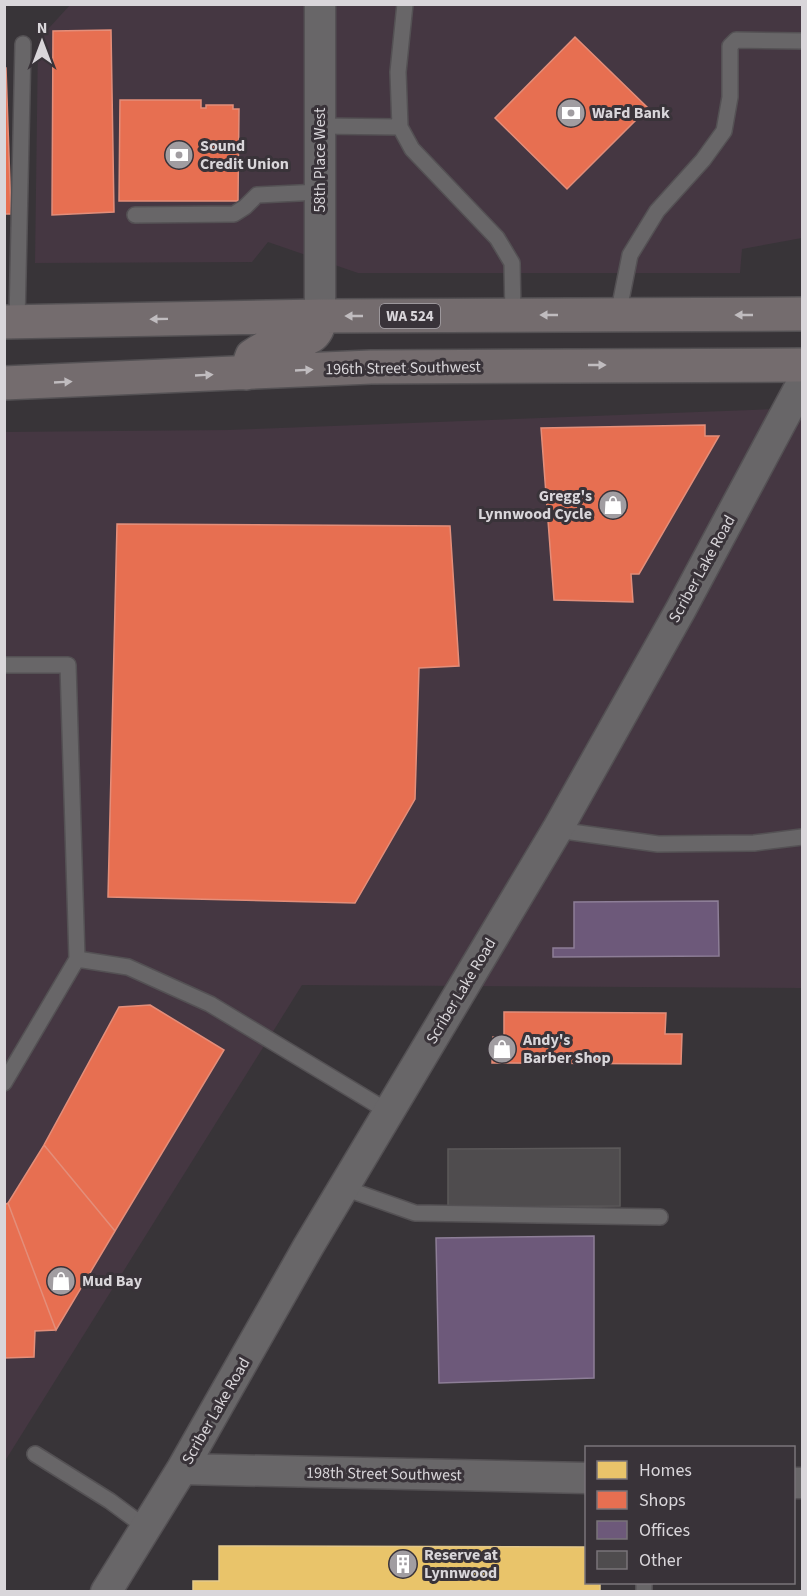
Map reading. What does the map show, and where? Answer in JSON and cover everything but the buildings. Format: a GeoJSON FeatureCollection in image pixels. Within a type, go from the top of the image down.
{"type":"FeatureCollection","features":[{"type":"Feature","properties":{"kind":"main road","name":"WA 524"},"geometry":{"type":"LineString","coordinates":[[11,321],[320,316],[802,314]]}},
{"type":"Feature","properties":{"kind":"main road"},"geometry":{"type":"LineString","coordinates":[[246,373],[252,356],[274,344],[304,340],[313,334],[319,326],[320,316]]}},
{"type":"Feature","properties":{"kind":"main road","name":"196th Street Southwest"},"geometry":{"type":"LineString","coordinates":[[4,383],[382,367],[802,365]]}},
{"type":"Feature","properties":{"kind":"street","name":"58th Place West"},"geometry":{"type":"LineString","coordinates":[[320,4],[320,316]]}},
{"type":"Feature","properties":{"kind":"street","name":"Scriber Lake Road"},"geometry":{"type":"LineString","coordinates":[[106,1592],[182,1469],[344,1188],[557,830],[681,609],[802,383]]}},
{"type":"Feature","properties":{"kind":"street","name":"198th Street Southwest"},"geometry":{"type":"LineString","coordinates":[[182,1469],[585,1478]]}},
{"type":"Feature","properties":{"kind":"lane"},"geometry":{"type":"LineString","coordinates":[[405,4],[398,72],[400,127],[412,149],[497,238],[512,263],[513,315]]}},
{"type":"Feature","properties":{"kind":"lane"},"geometry":{"type":"LineString","coordinates":[[618,315],[630,255],[657,211],[703,160],[724,131],[730,97],[730,46],[736,40],[802,41]]}},
{"type":"Feature","properties":{"kind":"lane"},"geometry":{"type":"LineString","coordinates":[[11,321],[23,44]]}},
{"type":"Feature","properties":{"kind":"lane"},"geometry":{"type":"LineString","coordinates":[[320,126],[400,127]]}},
{"type":"Feature","properties":{"kind":"lane"},"geometry":{"type":"LineString","coordinates":[[135,215],[234,214],[245,207],[256,195],[320,192]]}},
{"type":"Feature","properties":{"kind":"lane"},"geometry":{"type":"LineString","coordinates":[[4,665],[68,665],[77,959],[4,1083]]}},
{"type":"Feature","properties":{"kind":"lane"},"geometry":{"type":"LineString","coordinates":[[557,830],[658,844],[754,843],[802,837]]}},
{"type":"Feature","properties":{"kind":"lane"},"geometry":{"type":"LineString","coordinates":[[77,959],[128,967],[210,1004],[389,1112]]}},
{"type":"Feature","properties":{"kind":"lane"},"geometry":{"type":"LineString","coordinates":[[344,1188],[415,1214],[660,1217]]}},
{"type":"Feature","properties":{"kind":"lane"},"geometry":{"type":"LineString","coordinates":[[35,1454],[110,1501],[145,1527]]}},
{"type":"Feature","properties":{"kind":"shaded area"},"geometry":{"type":"Polygon","coordinates":[[[70,5],[802,5],[802,238],[742,249],[740,273],[358,273],[268,242],[252,262],[35,263],[38,40],[70,5]]]}},
{"type":"Feature","properties":{"kind":"shaded area"},"geometry":{"type":"Polygon","coordinates":[[[802,408],[802,988],[302,985],[5,1461],[5,432],[228,430],[802,408]]]}},
{"type":"Feature","properties":{"kind":"place","name":"WaFd Bank"},"geometry":{"type":"Point","coordinates":[571,113]}},
{"type":"Feature","properties":{"kind":"place","name":"Sound Credit Union"},"geometry":{"type":"Point","coordinates":[179,155]}},
{"type":"Feature","properties":{"kind":"place","name":"Gregg's Lynnwood Cycle"},"geometry":{"type":"Point","coordinates":[613,505]}},
{"type":"Feature","properties":{"kind":"place","name":"Andy's Barber Shop"},"geometry":{"type":"Point","coordinates":[502,1049]}},
{"type":"Feature","properties":{"kind":"place","name":"Mud Bay"},"geometry":{"type":"Point","coordinates":[61,1281]}},
{"type":"Feature","properties":{"kind":"place","name":"Reserve at Lynnwood"},"geometry":{"type":"Point","coordinates":[403,1564]}}]}
